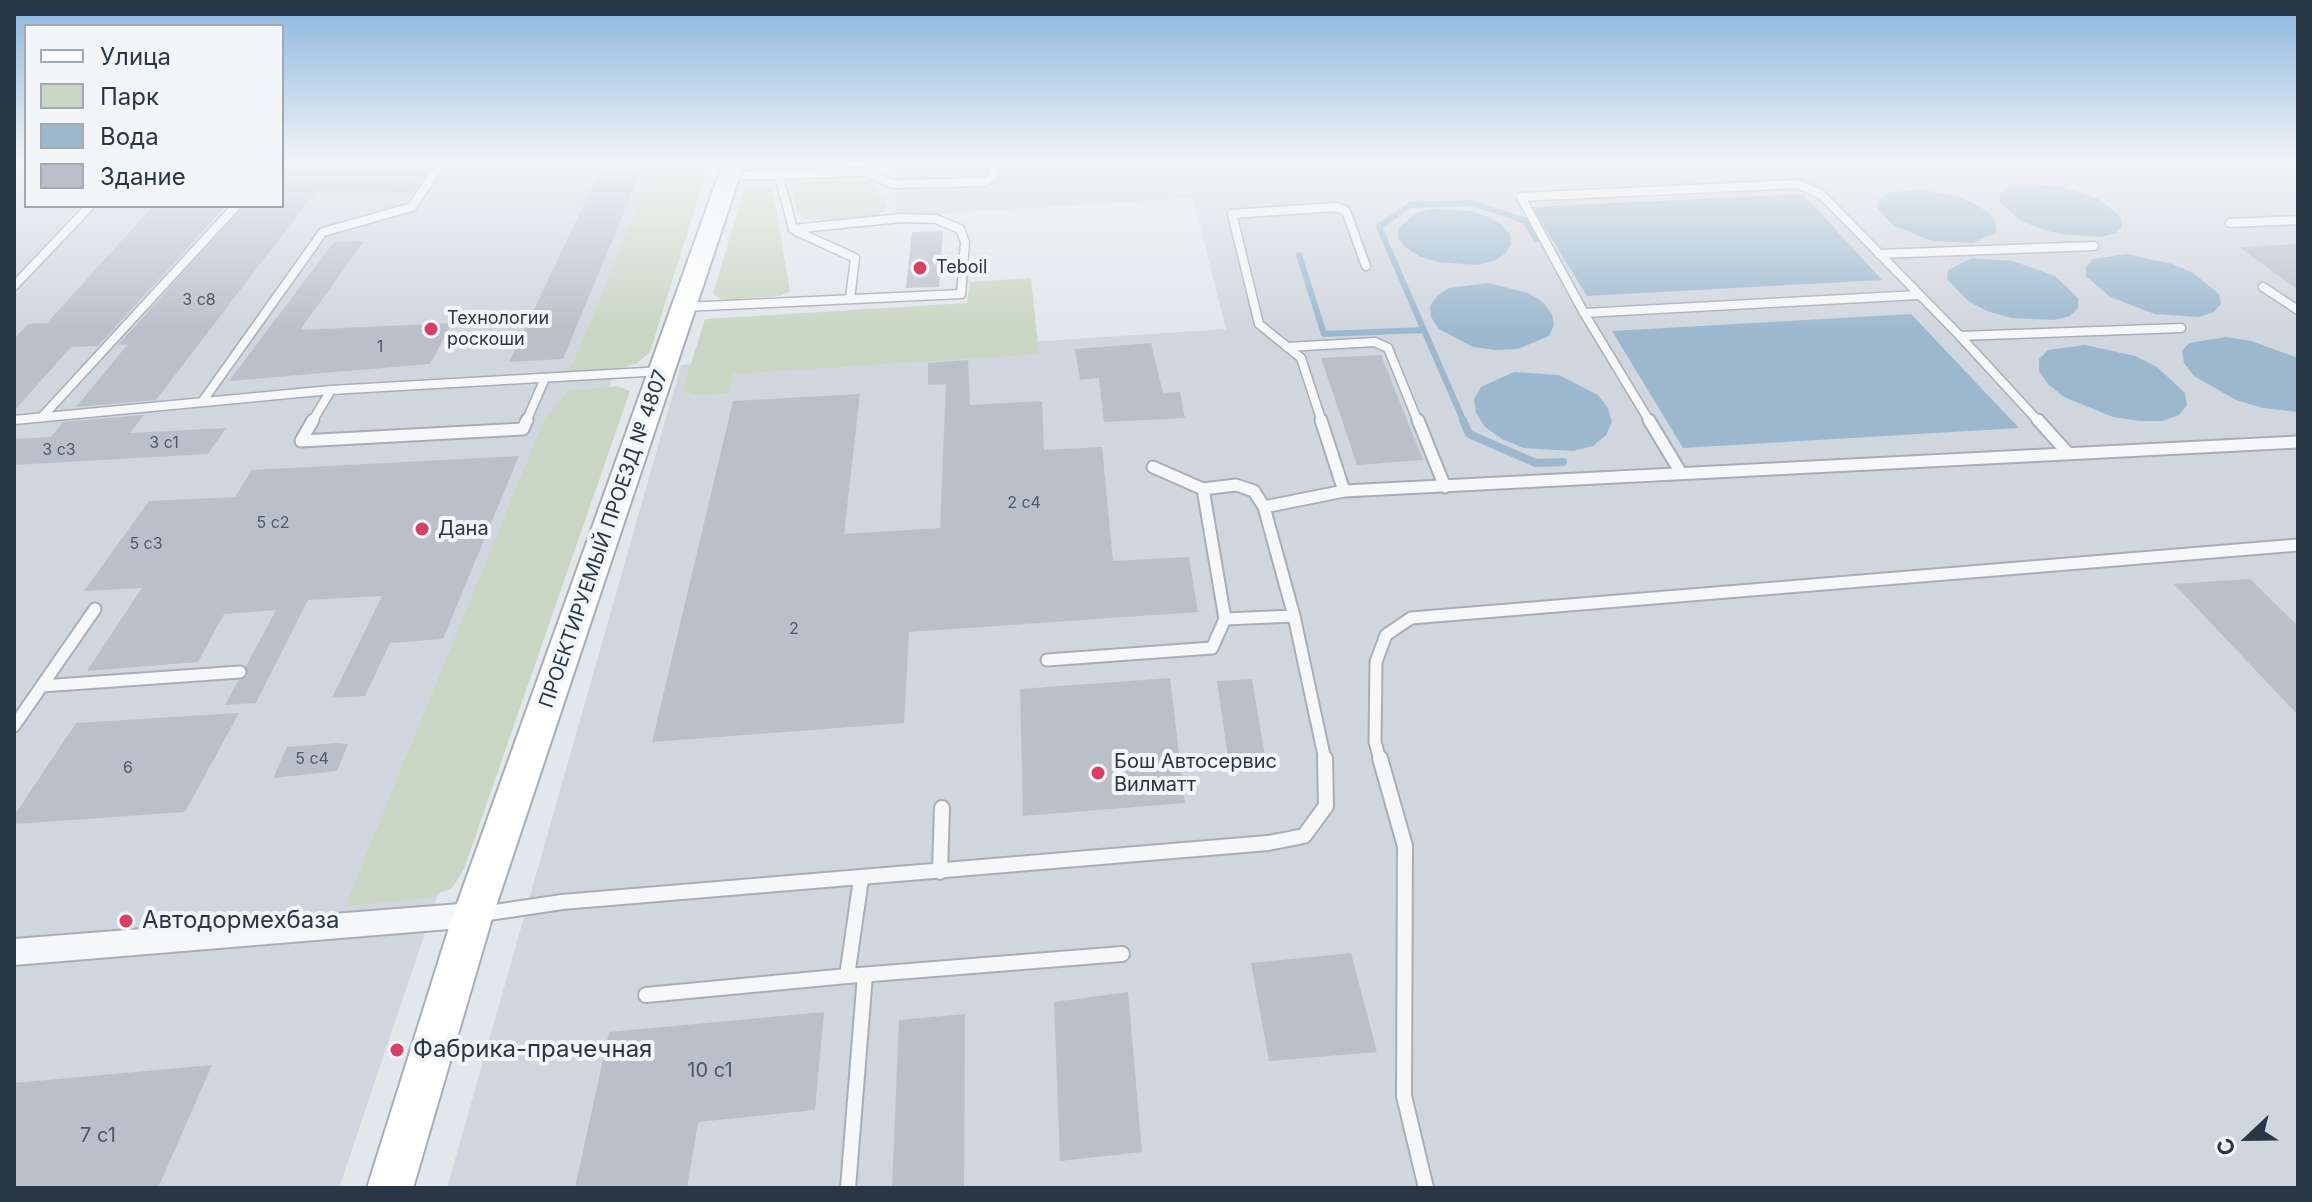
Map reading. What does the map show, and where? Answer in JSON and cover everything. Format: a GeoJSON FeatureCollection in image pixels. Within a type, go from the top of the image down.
{"type":"FeatureCollection","features":[{"type":"Feature","properties":{"kind":"main road","name":"ПРОЕКТИРУЕМЫЙ ПРОЕЗД № 4807"},"geometry":{"type":"LineString","coordinates":[[390,1188],[473,915],[715,219]]}},
{"type":"Feature","properties":{"kind":"street"},"geometry":{"type":"LineString","coordinates":[[14,952],[473,915]]}},
{"type":"Feature","properties":{"kind":"lane"},"geometry":{"type":"LineString","coordinates":[[14,286],[78,219]]}},
{"type":"Feature","properties":{"kind":"lane"},"geometry":{"type":"LineString","coordinates":[[42,417],[224,219]]}},
{"type":"Feature","properties":{"kind":"lane"},"geometry":{"type":"LineString","coordinates":[[202,402],[323,232],[369,219]]}},
{"type":"Feature","properties":{"kind":"lane"},"geometry":{"type":"LineString","coordinates":[[790,219],[793,229]]}},
{"type":"Feature","properties":{"kind":"lane"},"geometry":{"type":"LineString","coordinates":[[793,229],[890,219]]}},
{"type":"Feature","properties":{"kind":"lane"},"geometry":{"type":"LineString","coordinates":[[684,307],[961,294],[965,242],[960,229],[936,219]]}},
{"type":"Feature","properties":{"kind":"lane"},"geometry":{"type":"LineString","coordinates":[[1233,219],[1259,324],[1301,358],[1344,491]]}},
{"type":"Feature","properties":{"kind":"lane"},"geometry":{"type":"LineString","coordinates":[[1349,219],[1366,266]]}},
{"type":"Feature","properties":{"kind":"lane"},"geometry":{"type":"LineString","coordinates":[[1533,219],[1584,313],[1681,473]]}},
{"type":"Feature","properties":{"kind":"lane"},"geometry":{"type":"LineString","coordinates":[[1845,219],[1960,336],[2067,452]]}},
{"type":"Feature","properties":{"kind":"lane"},"geometry":{"type":"LineString","coordinates":[[2230,223],[2298,220]]}},
{"type":"Feature","properties":{"kind":"lane"},"geometry":{"type":"LineString","coordinates":[[793,229],[855,258],[850,299]]}},
{"type":"Feature","properties":{"kind":"lane"},"geometry":{"type":"LineString","coordinates":[[1879,254],[2094,246]]}},
{"type":"Feature","properties":{"kind":"lane"},"geometry":{"type":"LineString","coordinates":[[2263,287],[2298,310]]}},
{"type":"Feature","properties":{"kind":"lane"},"geometry":{"type":"LineString","coordinates":[[1584,313],[1918,295]]}},
{"type":"Feature","properties":{"kind":"lane"},"geometry":{"type":"LineString","coordinates":[[1960,336],[2181,328]]}},
{"type":"Feature","properties":{"kind":"lane"},"geometry":{"type":"LineString","coordinates":[[1287,347],[1375,342],[1388,348],[1445,487]]}},
{"type":"Feature","properties":{"kind":"lane"},"geometry":{"type":"LineString","coordinates":[[14,420],[331,390],[662,371]]}},
{"type":"Feature","properties":{"kind":"lane"},"geometry":{"type":"LineString","coordinates":[[331,390],[301,441],[523,429],[545,378]]}},
{"type":"Feature","properties":{"kind":"lane"},"geometry":{"type":"LineString","coordinates":[[1264,507],[1344,491],[2298,442]]}},
{"type":"Feature","properties":{"kind":"lane"},"geometry":{"type":"LineString","coordinates":[[473,915],[562,902],[1268,843],[1304,836],[1326,806],[1326,763],[1294,616],[1264,507],[1254,491],[1236,485],[1203,489],[1153,467]]}},
{"type":"Feature","properties":{"kind":"lane"},"geometry":{"type":"LineString","coordinates":[[1047,660],[1212,648],[1225,619],[1203,489]]}},
{"type":"Feature","properties":{"kind":"lane"},"geometry":{"type":"LineString","coordinates":[[1426,1188],[1404,1096],[1405,846],[1375,742],[1376,662],[1386,635],[1411,618],[2298,545]]}},
{"type":"Feature","properties":{"kind":"lane"},"geometry":{"type":"LineString","coordinates":[[14,726],[95,609]]}},
{"type":"Feature","properties":{"kind":"lane"},"geometry":{"type":"LineString","coordinates":[[1225,619],[1294,616]]}},
{"type":"Feature","properties":{"kind":"lane"},"geometry":{"type":"LineString","coordinates":[[42,686],[240,672]]}},
{"type":"Feature","properties":{"kind":"lane"},"geometry":{"type":"LineString","coordinates":[[940,872],[942,808]]}},
{"type":"Feature","properties":{"kind":"lane"},"geometry":{"type":"LineString","coordinates":[[847,976],[861,879]]}},
{"type":"Feature","properties":{"kind":"lane"},"geometry":{"type":"LineString","coordinates":[[646,995],[1122,954]]}},
{"type":"Feature","properties":{"kind":"lane"},"geometry":{"type":"LineString","coordinates":[[848,1188],[865,975]]}},
{"type":"Feature","properties":{"kind":"shaded area"},"geometry":{"type":"Polygon","coordinates":[[[14,219],[666,219],[339,1188],[14,1188],[14,219]]]}},
{"type":"Feature","properties":{"kind":"shaded area"},"geometry":{"type":"Polygon","coordinates":[[[1198,219],[2298,219],[2298,1188],[447,1188],[681,365],[1226,329],[1198,219]]]}},
{"type":"Feature","properties":{"kind":"green space"},"geometry":{"type":"Polygon","coordinates":[[[632,219],[691,219],[650,352],[637,363],[619,369],[564,374],[574,362],[632,219]]]}},
{"type":"Feature","properties":{"kind":"green space"},"geometry":{"type":"Polygon","coordinates":[[[735,219],[778,219],[790,291],[780,296],[722,300],[713,294],[735,219]]]}},
{"type":"Feature","properties":{"kind":"green space"},"geometry":{"type":"Polygon","coordinates":[[[1031,278],[1039,354],[733,374],[728,393],[696,395],[683,390],[705,319],[967,303],[970,282],[1031,278]]]}},
{"type":"Feature","properties":{"kind":"green space"},"geometry":{"type":"Polygon","coordinates":[[[617,386],[630,391],[464,869],[452,888],[428,898],[345,906],[544,420],[568,391],[617,386]]]}},
{"type":"Feature","properties":{"kind":"water"},"geometry":{"type":"Polygon","coordinates":[[[1409,219],[1492,219],[1510,234],[1511,244],[1506,253],[1494,261],[1477,265],[1437,262],[1405,247],[1398,238],[1398,228],[1409,219]]]}},
{"type":"Feature","properties":{"kind":"water"},"geometry":{"type":"Polygon","coordinates":[[[1539,219],[1826,219],[1882,280],[1587,296],[1539,219]]]}},
{"type":"Feature","properties":{"kind":"water"},"geometry":{"type":"Polygon","coordinates":[[[1887,219],[1993,219],[1996,232],[1973,243],[1932,241],[1894,226],[1887,219]]]}},
{"type":"Feature","properties":{"kind":"water"},"geometry":{"type":"Polygon","coordinates":[[[2121,219],[2122,226],[2115,233],[2101,237],[2060,234],[2020,220],[2121,219]]]}},
{"type":"Feature","properties":{"kind":"water"},"geometry":{"type":"Polygon","coordinates":[[[2127,254],[2172,264],[2193,273],[2219,294],[2221,304],[2214,312],[2199,317],[2155,314],[2110,297],[2086,276],[2086,266],[2093,259],[2127,254]]]}},
{"type":"Feature","properties":{"kind":"water"},"geometry":{"type":"Polygon","coordinates":[[[1972,258],[2013,261],[2055,276],[2078,298],[2078,308],[2070,316],[2055,320],[2011,318],[1987,311],[1968,301],[1947,279],[1948,270],[1972,258]]]}},
{"type":"Feature","properties":{"kind":"water"},"geometry":{"type":"Polygon","coordinates":[[[1488,283],[1528,293],[1543,302],[1552,314],[1554,325],[1549,336],[1518,349],[1496,350],[1473,347],[1439,329],[1431,317],[1430,306],[1437,296],[1449,288],[1488,283]]]}},
{"type":"Feature","properties":{"kind":"water"},"geometry":{"type":"Polygon","coordinates":[[[1911,314],[2019,428],[1683,448],[1612,331],[1911,314]]]}},
{"type":"Feature","properties":{"kind":"water"},"geometry":{"type":"Polygon","coordinates":[[[2226,337],[2251,341],[2298,358],[2298,412],[2263,408],[2236,400],[2194,376],[2184,363],[2182,351],[2189,343],[2226,337]]]}},
{"type":"Feature","properties":{"kind":"water"},"geometry":{"type":"Polygon","coordinates":[[[2085,345],[2135,356],[2157,367],[2185,393],[2187,405],[2179,415],[2162,421],[2140,421],[2113,417],[2064,397],[2048,384],[2039,371],[2039,359],[2048,350],[2085,345]]]}},
{"type":"Feature","properties":{"kind":"water"},"geometry":{"type":"Polygon","coordinates":[[[1514,372],[1559,375],[1598,395],[1608,408],[1612,422],[1606,435],[1593,446],[1573,451],[1524,448],[1502,439],[1485,427],[1476,413],[1474,399],[1481,387],[1514,372]]]}},
{"type":"Feature","properties":{"kind":"building"},"geometry":{"type":"Polygon","coordinates":[[[141,219],[214,219],[98,346],[71,347],[14,411],[14,339],[28,324],[47,323],[141,219]]]}},
{"type":"Feature","properties":{"kind":"building"},"geometry":{"type":"Polygon","coordinates":[[[231,219],[294,219],[156,400],[76,407],[128,344],[118,345],[231,219]]]}},
{"type":"Feature","properties":{"kind":"building"},"geometry":{"type":"Polygon","coordinates":[[[577,219],[621,219],[563,359],[509,362],[577,219]]]}},
{"type":"Feature","properties":{"kind":"building"},"geometry":{"type":"Polygon","coordinates":[[[943,231],[939,287],[906,288],[912,232],[943,231]]]}},
{"type":"Feature","properties":{"kind":"building"},"geometry":{"type":"Polygon","coordinates":[[[364,241],[300,330],[452,323],[430,364],[229,381],[334,242],[364,241]]]}},
{"type":"Feature","properties":{"kind":"building"},"geometry":{"type":"Polygon","coordinates":[[[2298,244],[2298,290],[2239,247],[2298,244]]]}},
{"type":"Feature","properties":{"kind":"building"},"geometry":{"type":"Polygon","coordinates":[[[1151,343],[1163,393],[1180,392],[1185,418],[1104,422],[1099,378],[1080,380],[1075,349],[1151,343]]]}},
{"type":"Feature","properties":{"kind":"building"},"geometry":{"type":"Polygon","coordinates":[[[1381,355],[1423,460],[1357,465],[1321,358],[1381,355]]]}},
{"type":"Feature","properties":{"kind":"building"},"geometry":{"type":"Polygon","coordinates":[[[968,360],[970,405],[1042,401],[1044,450],[1102,447],[1113,561],[1189,557],[1198,612],[909,632],[904,723],[652,742],[733,401],[860,394],[844,534],[940,528],[946,384],[928,385],[928,363],[968,360]]]}},
{"type":"Feature","properties":{"kind":"building"},"geometry":{"type":"Polygon","coordinates":[[[144,415],[130,433],[226,428],[208,454],[14,465],[14,439],[51,437],[63,422],[144,415]]]}},
{"type":"Feature","properties":{"kind":"building"},"geometry":{"type":"Polygon","coordinates":[[[519,456],[443,639],[390,643],[365,696],[332,698],[382,596],[308,600],[256,703],[225,705],[238,681],[247,676],[246,666],[276,610],[224,614],[198,662],[87,671],[142,588],[84,591],[149,501],[235,497],[252,470],[519,456]]]}},
{"type":"Feature","properties":{"kind":"building"},"geometry":{"type":"Polygon","coordinates":[[[2250,579],[2298,626],[2298,715],[2174,584],[2250,579]]]}},
{"type":"Feature","properties":{"kind":"building"},"geometry":{"type":"Polygon","coordinates":[[[1170,678],[1185,803],[1023,816],[1020,689],[1170,678]]]}},
{"type":"Feature","properties":{"kind":"building"},"geometry":{"type":"Polygon","coordinates":[[[1252,679],[1266,762],[1229,764],[1217,681],[1252,679]]]}},
{"type":"Feature","properties":{"kind":"building"},"geometry":{"type":"Polygon","coordinates":[[[239,713],[185,812],[14,824],[14,816],[76,723],[239,713]]]}},
{"type":"Feature","properties":{"kind":"building"},"geometry":{"type":"Polygon","coordinates":[[[348,744],[337,771],[273,778],[287,747],[348,744]]]}},
{"type":"Feature","properties":{"kind":"building"},"geometry":{"type":"Polygon","coordinates":[[[1351,953],[1377,1052],[1269,1061],[1251,963],[1351,953]]]}},
{"type":"Feature","properties":{"kind":"building"},"geometry":{"type":"Polygon","coordinates":[[[1128,992],[1142,1152],[1060,1161],[1054,1002],[1128,992]]]}},
{"type":"Feature","properties":{"kind":"building"},"geometry":{"type":"Polygon","coordinates":[[[824,1012],[815,1110],[698,1122],[687,1188],[575,1188],[609,1032],[824,1012]]]}},
{"type":"Feature","properties":{"kind":"building"},"geometry":{"type":"Polygon","coordinates":[[[965,1014],[964,1188],[892,1188],[899,1020],[965,1014]]]}},
{"type":"Feature","properties":{"kind":"building"},"geometry":{"type":"Polygon","coordinates":[[[212,1065],[158,1188],[14,1188],[14,1083],[212,1065]]]}},
{"type":"Feature","properties":{"kind":"waterway"},"geometry":{"type":"LineString","coordinates":[[1390,219],[1379,227],[1424,330]]}},
{"type":"Feature","properties":{"kind":"waterway"},"geometry":{"type":"LineString","coordinates":[[1520,219],[1526,221],[1536,239]]}},
{"type":"Feature","properties":{"kind":"waterway"},"geometry":{"type":"LineString","coordinates":[[1299,255],[1324,334],[1424,330]]}},
{"type":"Feature","properties":{"kind":"waterway"},"geometry":{"type":"LineString","coordinates":[[1424,330],[1464,422]]}},
{"type":"Feature","properties":{"kind":"waterway"},"geometry":{"type":"LineString","coordinates":[[1463,420],[1469,434],[1536,463],[1563,462]]}},
{"type":"Feature","properties":{"kind":"place","name":"Teboil"},"geometry":{"type":"Point","coordinates":[920,268]}},
{"type":"Feature","properties":{"kind":"place","name":"Технологии роскоши"},"geometry":{"type":"Point","coordinates":[431,329]}},
{"type":"Feature","properties":{"kind":"place","name":"Дана"},"geometry":{"type":"Point","coordinates":[422,529]}},
{"type":"Feature","properties":{"kind":"place","name":"Бош Автосервис Вилматт"},"geometry":{"type":"Point","coordinates":[1098,773]}},
{"type":"Feature","properties":{"kind":"place","name":"Автодормехбаза"},"geometry":{"type":"Point","coordinates":[126,921]}},
{"type":"Feature","properties":{"kind":"place","name":"Фабрика-прачечная"},"geometry":{"type":"Point","coordinates":[397,1050]}}]}
